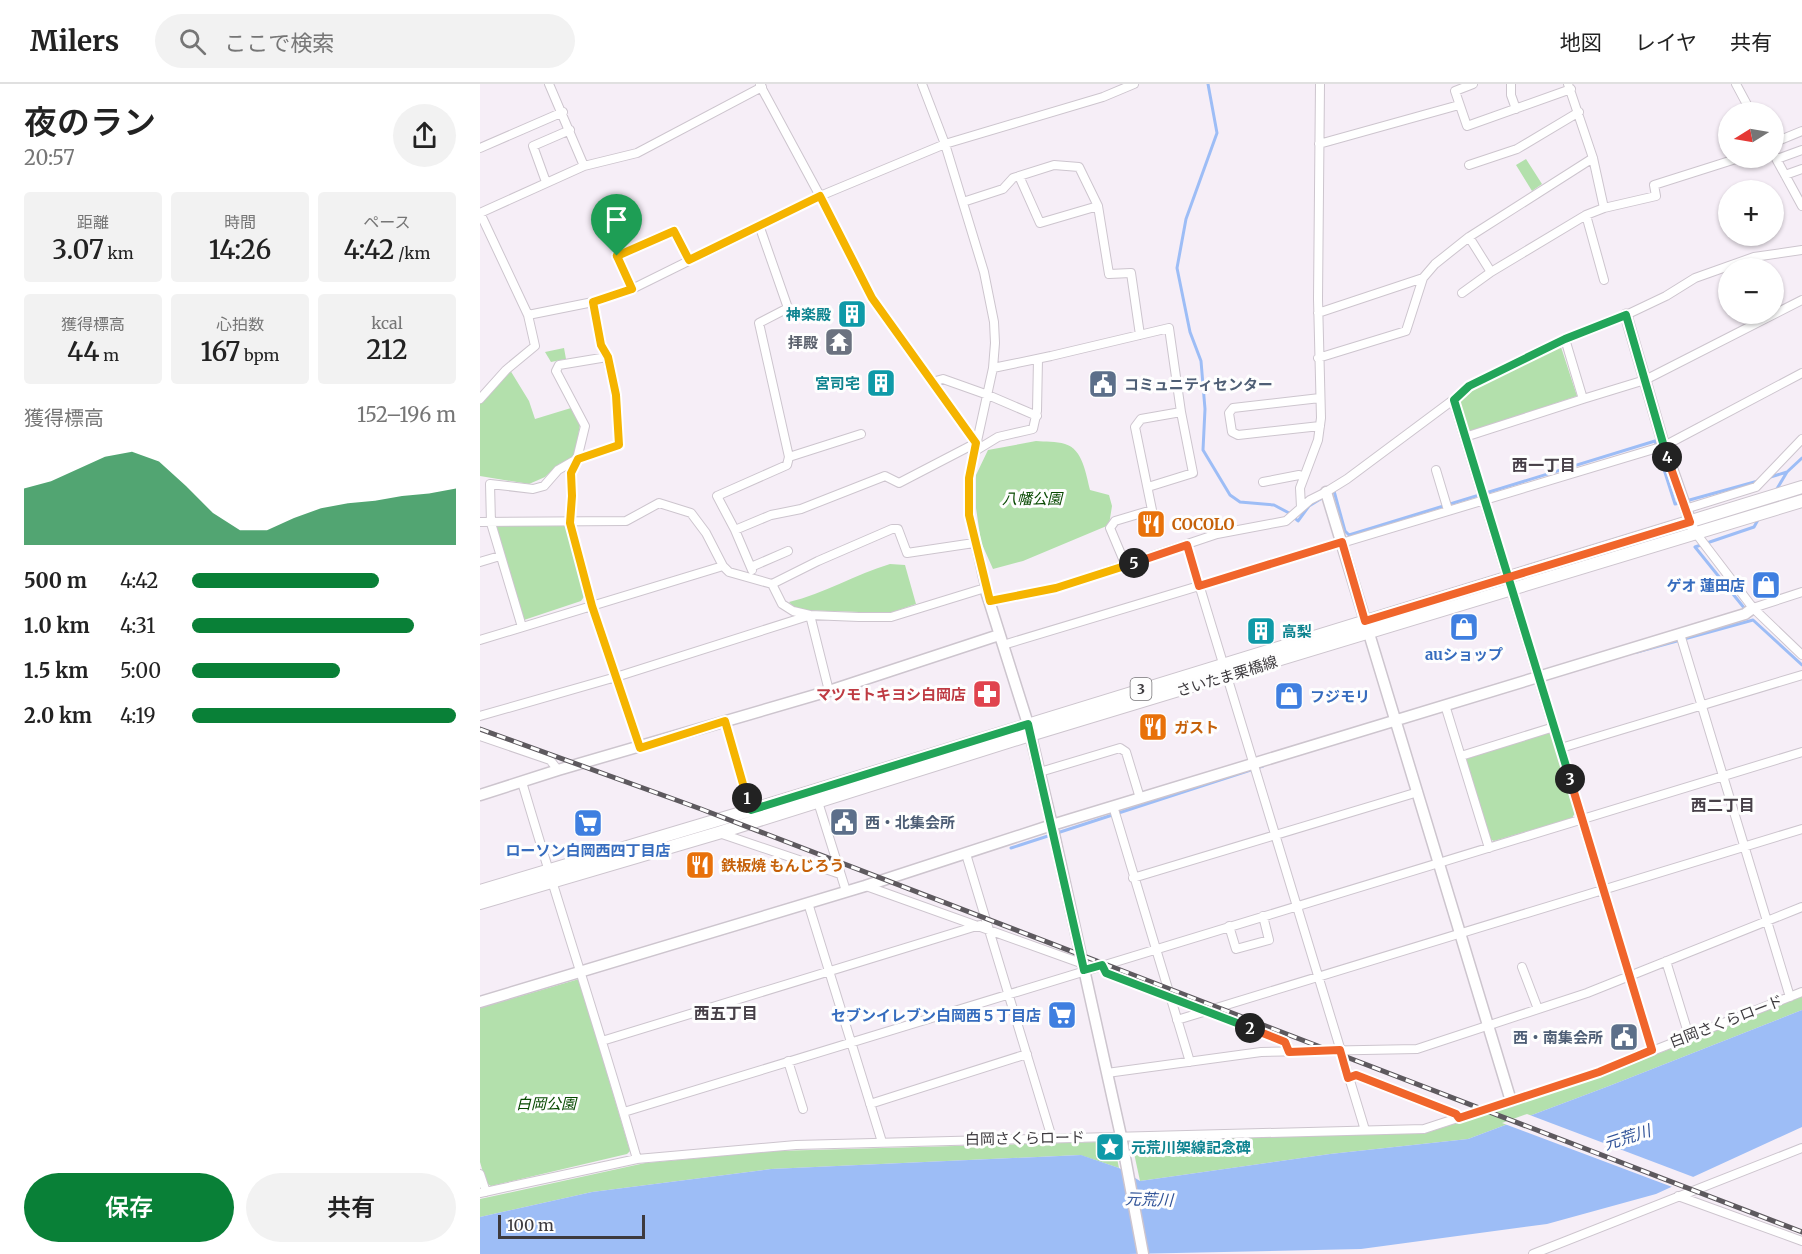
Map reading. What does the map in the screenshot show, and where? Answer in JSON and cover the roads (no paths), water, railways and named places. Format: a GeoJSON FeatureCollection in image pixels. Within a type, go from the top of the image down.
{"type":"FeatureCollection","features":[{"type":"Feature","properties":{"kind":"main road","name":"さいたま栗橋線"},"geometry":{"type":"LineString","coordinates":[[480,903],[549,876],[751,810],[1367,627],[1693,527],[1802,488]]}},
{"type":"Feature","properties":{"kind":"main road","name":"さいたま栗橋線"},"geometry":{"type":"LineString","coordinates":[[1693,527],[1802,501]]}},
{"type":"Feature","properties":{"kind":"main road","name":"さいたま栗橋線"},"geometry":{"type":"LineString","coordinates":[[480,891],[718,833],[818,802],[1029,729]]}},
{"type":"Feature","properties":{"kind":"street"},"geometry":{"type":"LineString","coordinates":[[549,84],[563,112],[584,166]]}},
{"type":"Feature","properties":{"kind":"street"},"geometry":{"type":"LineString","coordinates":[[922,84],[945,144],[984,272],[991,305],[995,343],[993,368],[969,478],[969,506],[975,543],[1040,772],[1121,1136],[1143,1254]]}},
{"type":"Feature","properties":{"kind":"street"},"geometry":{"type":"LineString","coordinates":[[528,315],[593,302],[632,289],[820,196],[945,144],[1102,97],[1134,84]]}},
{"type":"Feature","properties":{"kind":"street"},"geometry":{"type":"LineString","coordinates":[[1301,507],[1300,488],[1318,440],[1320,426],[1318,313],[1320,84]]}},
{"type":"Feature","properties":{"kind":"street"},"geometry":{"type":"LineString","coordinates":[[1473,84],[1455,90],[1467,126],[1516,110],[1569,86],[1593,158],[1604,208]]}},
{"type":"Feature","properties":{"kind":"street"},"geometry":{"type":"LineString","coordinates":[[1510,84],[1516,110]]}},
{"type":"Feature","properties":{"kind":"street"},"geometry":{"type":"LineString","coordinates":[[1736,84],[1746,102]]}},
{"type":"Feature","properties":{"kind":"street"},"geometry":{"type":"LineString","coordinates":[[480,399],[506,370],[535,346],[528,315],[480,216],[546,182],[584,166],[637,153],[761,86],[872,298],[975,447]]}},
{"type":"Feature","properties":{"kind":"street"},"geometry":{"type":"LineString","coordinates":[[1320,144],[1459,105]]}},
{"type":"Feature","properties":{"kind":"street"},"geometry":{"type":"LineString","coordinates":[[480,148],[563,112]]}},
{"type":"Feature","properties":{"kind":"street"},"geometry":{"type":"LineString","coordinates":[[1469,165],[1517,149],[1579,112]]}},
{"type":"Feature","properties":{"kind":"street"},"geometry":{"type":"LineString","coordinates":[[546,182],[533,146],[570,130]]}},
{"type":"Feature","properties":{"kind":"street"},"geometry":{"type":"LineString","coordinates":[[1784,138],[1802,131]]}},
{"type":"Feature","properties":{"kind":"street"},"geometry":{"type":"LineString","coordinates":[[1784,154],[1802,150]]}},
{"type":"Feature","properties":{"kind":"street"},"geometry":{"type":"LineString","coordinates":[[1318,358],[1406,331],[1423,278],[1435,264],[1469,237],[1593,158]]}},
{"type":"Feature","properties":{"kind":"street"},"geometry":{"type":"LineString","coordinates":[[963,202],[1003,189],[1013,177],[1054,165],[1079,167],[1098,206],[1109,274],[1131,273],[1140,335]]}},
{"type":"Feature","properties":{"kind":"street"},"geometry":{"type":"LineString","coordinates":[[1462,293],[1491,272],[1586,215],[1604,208],[1656,196],[1654,185],[1718,165]]}},
{"type":"Feature","properties":{"kind":"street"},"geometry":{"type":"LineString","coordinates":[[1781,168],[1802,207]]}},
{"type":"Feature","properties":{"kind":"street"},"geometry":{"type":"LineString","coordinates":[[1785,175],[1802,170]]}},
{"type":"Feature","properties":{"kind":"street"},"geometry":{"type":"LineString","coordinates":[[1019,176],[1040,223],[1098,206]]}},
{"type":"Feature","properties":{"kind":"street"},"geometry":{"type":"LineString","coordinates":[[1586,215],[1604,280]]}},
{"type":"Feature","properties":{"kind":"street"},"geometry":{"type":"LineString","coordinates":[[759,225],[788,308],[759,324],[789,457],[787,465],[717,496],[735,530],[751,569],[788,551]]}},
{"type":"Feature","properties":{"kind":"street"},"geometry":{"type":"LineString","coordinates":[[632,289],[617,256],[674,231],[689,260]]}},
{"type":"Feature","properties":{"kind":"street"},"geometry":{"type":"LineString","coordinates":[[1469,237],[1491,272]]}},
{"type":"Feature","properties":{"kind":"street"},"geometry":{"type":"LineString","coordinates":[[990,601],[1056,588],[1217,534],[1286,521],[1301,507],[1326,494],[1454,400],[1469,386],[1565,339],[1626,315],[1695,279],[1755,257],[1802,250]]}},
{"type":"Feature","properties":{"kind":"street"},"geometry":{"type":"LineString","coordinates":[[1318,313],[1423,278]]}},
{"type":"Feature","properties":{"kind":"street"},"geometry":{"type":"LineString","coordinates":[[1465,437],[1645,380],[1802,300]]}},
{"type":"Feature","properties":{"kind":"street"},"geometry":{"type":"LineString","coordinates":[[522,627],[491,523],[490,484],[533,489],[544,486],[558,470],[578,459],[619,445],[616,395],[608,357],[601,345],[593,302]]}},
{"type":"Feature","properties":{"kind":"street"},"geometry":{"type":"LineString","coordinates":[[1626,315],[1664,446],[1693,527],[1753,608],[1802,655]]}},
{"type":"Feature","properties":{"kind":"street"},"geometry":{"type":"LineString","coordinates":[[993,368],[1169,328],[1181,412],[1193,473],[1148,487]]}},
{"type":"Feature","properties":{"kind":"street"},"geometry":{"type":"LineString","coordinates":[[1565,339],[1583,399]]}},
{"type":"Feature","properties":{"kind":"street"},"geometry":{"type":"LineString","coordinates":[[608,357],[559,365],[556,371],[585,426],[578,459],[571,473],[570,523],[592,606],[640,748]]}},
{"type":"Feature","properties":{"kind":"street"},"geometry":{"type":"LineString","coordinates":[[735,530],[771,515],[801,509],[885,476],[899,483],[998,436],[1034,429],[1038,359]]}},
{"type":"Feature","properties":{"kind":"street"},"geometry":{"type":"LineString","coordinates":[[480,795],[1001,640],[1199,586],[1664,446],[1802,374]]}},
{"type":"Feature","properties":{"kind":"street"},"geometry":{"type":"LineString","coordinates":[[932,382],[943,379],[1036,416]]}},
{"type":"Feature","properties":{"kind":"street"},"geometry":{"type":"LineString","coordinates":[[1320,398],[1233,408],[1229,413],[1232,432],[1238,435],[1320,426]]}},
{"type":"Feature","properties":{"kind":"street"},"geometry":{"type":"LineString","coordinates":[[1454,400],[1652,1050]]}},
{"type":"Feature","properties":{"kind":"street"},"geometry":{"type":"LineString","coordinates":[[1126,566],[1110,528],[1115,522],[1152,510],[1135,427],[1141,419],[1181,412]]}},
{"type":"Feature","properties":{"kind":"street"},"geometry":{"type":"LineString","coordinates":[[789,457],[861,435]]}},
{"type":"Feature","properties":{"kind":"street"},"geometry":{"type":"LineString","coordinates":[[1685,509],[1756,487],[1802,439]]}},
{"type":"Feature","properties":{"kind":"street"},"geometry":{"type":"LineString","coordinates":[[1436,470],[1448,510]]}},
{"type":"Feature","properties":{"kind":"street"},"geometry":{"type":"LineString","coordinates":[[1263,482],[1304,477]]}},
{"type":"Feature","properties":{"kind":"street"},"geometry":{"type":"LineString","coordinates":[[1326,494],[1511,1101]]}},
{"type":"Feature","properties":{"kind":"street"},"geometry":{"type":"LineString","coordinates":[[480,522],[626,521],[659,503],[691,513],[729,572],[772,584],[892,529],[898,529],[907,553],[975,543]]}},
{"type":"Feature","properties":{"kind":"street"},"geometry":{"type":"LineString","coordinates":[[1187,545],[1365,1130]]}},
{"type":"Feature","properties":{"kind":"street"},"geometry":{"type":"LineString","coordinates":[[480,562],[500,556]]}},
{"type":"Feature","properties":{"kind":"street"},"geometry":{"type":"LineString","coordinates":[[480,640],[723,566]]}},
{"type":"Feature","properties":{"kind":"street"},"geometry":{"type":"LineString","coordinates":[[772,584],[782,604],[794,611],[810,615],[891,618],[986,588]]}},
{"type":"Feature","properties":{"kind":"street"},"geometry":{"type":"LineString","coordinates":[[480,1002],[865,886],[1113,806],[1745,614],[1753,608],[1802,592]]}},
{"type":"Feature","properties":{"kind":"street"},"geometry":{"type":"LineString","coordinates":[[480,716],[616,677],[810,615]]}},
{"type":"Feature","properties":{"kind":"street"},"geometry":{"type":"LineString","coordinates":[[810,615],[829,691]]}},
{"type":"Feature","properties":{"kind":"street"},"geometry":{"type":"LineString","coordinates":[[1680,634],[1790,996]]}},
{"type":"Feature","properties":{"kind":"street"},"geometry":{"type":"LineString","coordinates":[[1561,748],[1802,675]]}},
{"type":"Feature","properties":{"kind":"street"},"geometry":{"type":"LineString","coordinates":[[1445,705],[1489,848]]}},
{"type":"Feature","properties":{"kind":"street"},"geometry":{"type":"LineString","coordinates":[[725,721],[751,810]]}},
{"type":"Feature","properties":{"kind":"street"},"geometry":{"type":"LineString","coordinates":[[1461,756],[1554,728]]}},
{"type":"Feature","properties":{"kind":"street"},"geometry":{"type":"LineString","coordinates":[[480,736],[550,760],[558,770]]}},
{"type":"Feature","properties":{"kind":"street"},"geometry":{"type":"LineString","coordinates":[[1040,772],[1120,748],[1126,752],[1140,798]]}},
{"type":"Feature","properties":{"kind":"street"},"geometry":{"type":"LineString","coordinates":[[624,1112],[1009,993],[1083,966],[1102,965],[1802,752]]}},
{"type":"Feature","properties":{"kind":"street"},"geometry":{"type":"LineString","coordinates":[[522,782],[549,876],[638,1159]]}},
{"type":"Feature","properties":{"kind":"street"},"geometry":{"type":"LineString","coordinates":[[1133,878],[1418,792]]}},
{"type":"Feature","properties":{"kind":"street"},"geometry":{"type":"LineString","coordinates":[[818,802],[846,891]]}},
{"type":"Feature","properties":{"kind":"street"},"geometry":{"type":"LineString","coordinates":[[1113,806],[1190,1062]]}},
{"type":"Feature","properties":{"kind":"street"},"geometry":{"type":"LineString","coordinates":[[1177,1020],[1802,829]]}},
{"type":"Feature","properties":{"kind":"street"},"geometry":{"type":"LineString","coordinates":[[718,833],[840,874]]}},
{"type":"Feature","properties":{"kind":"street"},"geometry":{"type":"LineString","coordinates":[[966,854],[1052,1138]]}},
{"type":"Feature","properties":{"kind":"street"},"geometry":{"type":"LineString","coordinates":[[865,886],[980,925],[1078,962],[1083,966]]}},
{"type":"Feature","properties":{"kind":"street"},"geometry":{"type":"LineString","coordinates":[[808,903],[882,1142]]}},
{"type":"Feature","properties":{"kind":"street"},"geometry":{"type":"LineString","coordinates":[[1107,1073],[1261,1052],[1417,1049],[1587,993],[1802,908]]}},
{"type":"Feature","properties":{"kind":"street"},"geometry":{"type":"LineString","coordinates":[[1229,926],[1236,949],[1269,940],[1263,916]]}},
{"type":"Feature","properties":{"kind":"street"},"geometry":{"type":"LineString","coordinates":[[602,1041],[980,925]]}},
{"type":"Feature","properties":{"kind":"street"},"geometry":{"type":"LineString","coordinates":[[1666,961],[1689,1036]]}},
{"type":"Feature","properties":{"kind":"street"},"geometry":{"type":"LineString","coordinates":[[1102,965],[1106,973],[1285,1042],[1289,1052]]}},
{"type":"Feature","properties":{"kind":"street"},"geometry":{"type":"LineString","coordinates":[[1522,967],[1538,1009]]}},
{"type":"Feature","properties":{"kind":"street","name":"白岡さくらロード"},"geometry":{"type":"LineString","coordinates":[[483,1193],[638,1159],[796,1144],[1424,1129],[1599,1072],[1802,992]]}},
{"type":"Feature","properties":{"kind":"street"},"geometry":{"type":"LineString","coordinates":[[870,1104],[1027,1054]]}},
{"type":"Feature","properties":{"kind":"street"},"geometry":{"type":"LineString","coordinates":[[788,1061],[802,1109]]}},
{"type":"Feature","properties":{"kind":"street"},"geometry":{"type":"LineString","coordinates":[[1348,1078],[1356,1075],[1456,1114],[1459,1118]]}},
{"type":"Feature","properties":{"kind":"street"},"geometry":{"type":"LineString","coordinates":[[1533,1254],[1802,1148]]}},
{"type":"Feature","properties":{"kind":"street"},"geometry":{"type":"LineString","coordinates":[[480,1174],[483,1193]]}},
{"type":"Feature","properties":{"kind":"street"},"geometry":{"type":"LineString","coordinates":[[1678,1196],[1802,1240]]}},
{"type":"Feature","properties":{"kind":"water","name":"元荒川"},"geometry":{"type":"Polygon","coordinates":[[[1802,1010],[1802,1127],[1656,1194],[1547,1224],[1361,1249],[1128,1254],[480,1254],[480,1217],[592,1192],[771,1169],[1081,1155],[1119,1168],[1140,1181],[1330,1154],[1468,1139],[1802,1010]]]}},
{"type":"Feature","properties":{"kind":"waterway"},"geometry":{"type":"LineString","coordinates":[[1208,84],[1217,133],[1186,219],[1177,268],[1190,332],[1201,361],[1205,409],[1203,450],[1230,495],[1240,502],[1274,505],[1298,521],[1309,506],[1322,498]]}},
{"type":"Feature","properties":{"kind":"waterway"},"geometry":{"type":"LineString","coordinates":[[1331,493],[1334,491],[1345,531],[1349,535],[1655,441],[1675,504],[1680,503]]}},
{"type":"Feature","properties":{"kind":"waterway"},"geometry":{"type":"LineString","coordinates":[[1775,492],[1787,472],[1802,458]]}},
{"type":"Feature","properties":{"kind":"waterway"},"geometry":{"type":"LineString","coordinates":[[1767,478],[1787,472]]}},
{"type":"Feature","properties":{"kind":"waterway"},"geometry":{"type":"LineString","coordinates":[[1686,501],[1758,481]]}},
{"type":"Feature","properties":{"kind":"waterway"},"geometry":{"type":"LineString","coordinates":[[1745,609],[1695,547],[1754,527],[1759,518]]}},
{"type":"Feature","properties":{"kind":"waterway"},"geometry":{"type":"LineString","coordinates":[[1637,652],[1753,620],[1802,665]]}},
{"type":"Feature","properties":{"kind":"waterway"},"geometry":{"type":"LineString","coordinates":[[1011,848],[1263,766]]}},
{"type":"Feature","properties":{"kind":"railway"},"geometry":{"type":"LineString","coordinates":[[480,729],[701,809],[1802,1232]]}},
{"type":"Feature","properties":{"kind":"place","name":"神楽殿"},"geometry":{"type":"Point","coordinates":[852,314]}},
{"type":"Feature","properties":{"kind":"place","name":"拝殿"},"geometry":{"type":"Point","coordinates":[839,342]}},
{"type":"Feature","properties":{"kind":"place","name":"宮司宅"},"geometry":{"type":"Point","coordinates":[881,383]}},
{"type":"Feature","properties":{"kind":"place","name":"コミュニティセンター"},"geometry":{"type":"Point","coordinates":[1103,384]}},
{"type":"Feature","properties":{"kind":"place","name":"COCOLO"},"geometry":{"type":"Point","coordinates":[1151,524]}},
{"type":"Feature","properties":{"kind":"place","name":"ゲオ 蓮田店"},"geometry":{"type":"Point","coordinates":[1766,585]}},
{"type":"Feature","properties":{"kind":"place","name":"auショップ"},"geometry":{"type":"Point","coordinates":[1464,627]}},
{"type":"Feature","properties":{"kind":"place","name":"高梨"},"geometry":{"type":"Point","coordinates":[1261,631]}},
{"type":"Feature","properties":{"kind":"place","name":"マツモトキヨシ白岡店"},"geometry":{"type":"Point","coordinates":[987,694]}},
{"type":"Feature","properties":{"kind":"place","name":"フジモリ"},"geometry":{"type":"Point","coordinates":[1289,696]}},
{"type":"Feature","properties":{"kind":"place","name":"ガスト"},"geometry":{"type":"Point","coordinates":[1153,727]}},
{"type":"Feature","properties":{"kind":"place","name":"西・北集会所"},"geometry":{"type":"Point","coordinates":[844,822]}},
{"type":"Feature","properties":{"kind":"place","name":"ローソン白岡西四丁目店"},"geometry":{"type":"Point","coordinates":[588,823]}},
{"type":"Feature","properties":{"kind":"place","name":"鉄板焼 もんじろう"},"geometry":{"type":"Point","coordinates":[700,865]}},
{"type":"Feature","properties":{"kind":"place","name":"セブンイレブン白岡西５丁目店"},"geometry":{"type":"Point","coordinates":[1062,1015]}},
{"type":"Feature","properties":{"kind":"place","name":"西・南集会所"},"geometry":{"type":"Point","coordinates":[1624,1037]}},
{"type":"Feature","properties":{"kind":"place","name":"元荒川架線記念碑"},"geometry":{"type":"Point","coordinates":[1110,1147]}},
{"type":"Feature","properties":{"kind":"district","name":"西一丁目"},"geometry":{"type":"Point","coordinates":[1544,465]}},
{"type":"Feature","properties":{"kind":"district","name":"西二丁目"},"geometry":{"type":"Point","coordinates":[1723,805]}},
{"type":"Feature","properties":{"kind":"district","name":"西五丁目"},"geometry":{"type":"Point","coordinates":[726,1013]}},
{"type":"Feature","properties":{"kind":"park label","name":"八幡公園"},"geometry":{"type":"Point","coordinates":[1032,498]}},
{"type":"Feature","properties":{"kind":"park label","name":"白岡公園"},"geometry":{"type":"Point","coordinates":[546,1103]}}]}
